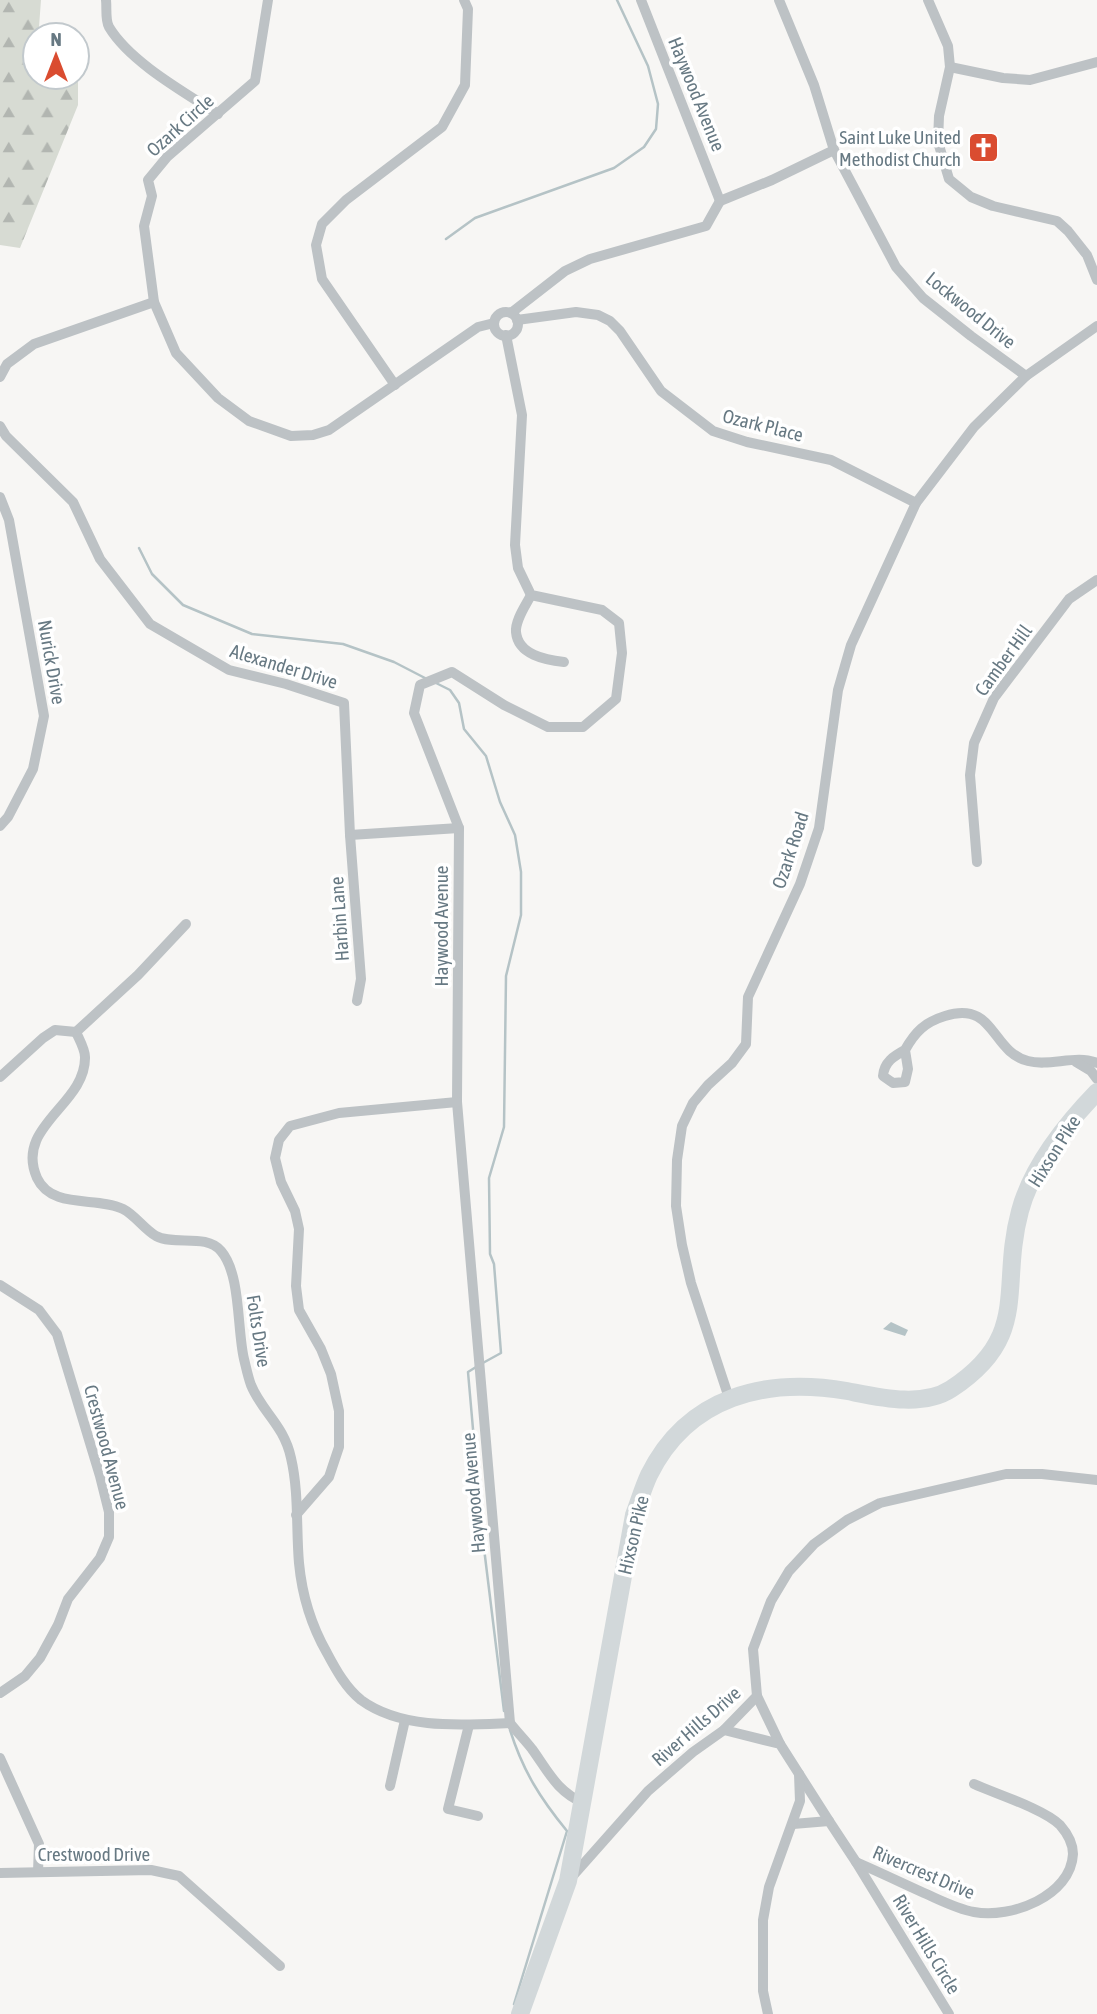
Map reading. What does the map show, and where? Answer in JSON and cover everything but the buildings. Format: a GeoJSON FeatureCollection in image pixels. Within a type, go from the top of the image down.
{"type":"FeatureCollection","features":[{"type":"Feature","properties":{"kind":"main road","name":"Hixson Pike"},"geometry":{"type":"LineString","coordinates":[[520,2014],[568,1881],[634,1515],[658,1460],[679,1434],[708,1409],[729,1398],[784,1386],[813,1385],[871,1396],[920,1398],[948,1391],[977,1370],[990,1357],[1001,1337],[1010,1307],[1015,1233],[1021,1208],[1056,1141],[1097,1091]]}},
{"type":"Feature","properties":{"kind":"street"},"geometry":{"type":"LineString","coordinates":[[106,0],[107,25],[132,53],[157,74],[218,114]]}},
{"type":"Feature","properties":{"kind":"street","name":"Ozark Circle"},"geometry":{"type":"LineString","coordinates":[[268,0],[255,82],[167,157],[148,180],[152,196],[144,226],[154,302],[176,353],[218,398],[249,421],[291,436],[313,435],[329,430],[478,327],[494,323]]}},
{"type":"Feature","properties":{"kind":"street"},"geometry":{"type":"LineString","coordinates":[[395,385],[322,279],[316,245],[322,224],[346,200],[442,127],[465,85],[468,9],[464,0]]}},
{"type":"Feature","properties":{"kind":"street","name":"Haywood Avenue"},"geometry":{"type":"LineString","coordinates":[[640,0],[720,201]]}},
{"type":"Feature","properties":{"kind":"street","name":"Lockwood Drive"},"geometry":{"type":"LineString","coordinates":[[779,0],[814,85],[834,150],[896,267],[923,298],[1026,376]]}},
{"type":"Feature","properties":{"kind":"street"},"geometry":{"type":"LineString","coordinates":[[928,0],[948,46],[950,67],[939,116],[938,142],[949,179],[971,197],[993,206],[1057,221],[1087,255],[1097,280]]}},
{"type":"Feature","properties":{"kind":"street"},"geometry":{"type":"LineString","coordinates":[[950,67],[1003,78],[1030,80],[1097,62]]}},
{"type":"Feature","properties":{"kind":"street"},"geometry":{"type":"LineString","coordinates":[[514,317],[544,286],[577,265],[706,226],[720,201],[834,150]]}},
{"type":"Feature","properties":{"kind":"street"},"geometry":{"type":"LineString","coordinates":[[0,377],[8,364],[34,344],[154,302]]}},
{"type":"Feature","properties":{"kind":"street","name":"Ozark Place"},"geometry":{"type":"LineString","coordinates":[[514,317],[576,313],[597,315],[610,321],[620,331],[661,391],[686,413],[713,431],[747,442],[831,460],[915,503]]}},
{"type":"Feature","properties":{"kind":"street"},"geometry":{"type":"LineString","coordinates":[[500,314],[514,317],[516,330],[506,335],[496,331],[494,323],[500,314]]}},
{"type":"Feature","properties":{"kind":"street","name":"Ozark Road"},"geometry":{"type":"LineString","coordinates":[[729,1398],[691,1283],[682,1245],[676,1206],[677,1160],[682,1126],[693,1103],[732,1063],[746,1044],[748,997],[800,884],[819,828],[838,690],[851,645],[915,503],[974,427],[1026,376],[1097,326]]}},
{"type":"Feature","properties":{"kind":"street"},"geometry":{"type":"LineString","coordinates":[[506,335],[522,415],[515,545],[518,568],[531,595],[517,624],[516,633],[522,647],[540,659],[564,662]]}},
{"type":"Feature","properties":{"kind":"street","name":"Alexander Drive"},"geometry":{"type":"LineString","coordinates":[[0,426],[6,436],[73,502],[100,559],[150,624],[229,670],[286,684],[344,703],[350,835]]}},
{"type":"Feature","properties":{"kind":"street","name":"Nurick Drive"},"geometry":{"type":"LineString","coordinates":[[0,497],[9,520],[44,716],[33,769],[0,827]]}},
{"type":"Feature","properties":{"kind":"street","name":"Camber Hill"},"geometry":{"type":"LineString","coordinates":[[977,862],[970,775],[974,743],[994,698],[1069,599],[1097,580]]}},
{"type":"Feature","properties":{"kind":"street","name":"Haywood Avenue"},"geometry":{"type":"LineString","coordinates":[[510,1724],[457,1101],[459,828],[414,713],[420,685],[452,671],[504,705],[548,727],[583,727],[617,699],[622,653],[619,622],[602,610],[531,595]]}},
{"type":"Feature","properties":{"kind":"street"},"geometry":{"type":"LineString","coordinates":[[350,835],[459,828]]}},
{"type":"Feature","properties":{"kind":"street","name":"Harbin Lane"},"geometry":{"type":"LineString","coordinates":[[350,835],[361,979],[357,1001]]}},
{"type":"Feature","properties":{"kind":"street"},"geometry":{"type":"LineString","coordinates":[[0,1077],[55,1030],[76,1032],[138,975],[186,925]]}},
{"type":"Feature","properties":{"kind":"street"},"geometry":{"type":"LineString","coordinates":[[905,1049],[925,1023],[958,1012],[974,1014],[984,1020],[1004,1045],[1024,1060],[1084,1060],[1097,1063]]}},
{"type":"Feature","properties":{"kind":"street","name":"Folts Drive"},"geometry":{"type":"LineString","coordinates":[[76,1032],[85,1055],[83,1072],[66,1100],[36,1137],[32,1159],[38,1180],[57,1197],[122,1209],[156,1236],[173,1240],[202,1241],[221,1250],[233,1277],[243,1356],[251,1386],[286,1438],[292,1461],[303,1592],[310,1618],[347,1686],[382,1712],[405,1720],[469,1725],[510,1724]]}},
{"type":"Feature","properties":{"kind":"street"},"geometry":{"type":"LineString","coordinates":[[1076,1062],[1091,1070],[1097,1079]]}},
{"type":"Feature","properties":{"kind":"street"},"geometry":{"type":"LineString","coordinates":[[296,1514],[329,1477],[339,1447],[339,1411],[331,1374],[321,1349],[299,1310],[296,1286],[299,1229],[275,1158],[279,1140],[290,1126],[339,1113],[457,1101]]}},
{"type":"Feature","properties":{"kind":"street","name":"Crestwood Avenue"},"geometry":{"type":"LineString","coordinates":[[0,1285],[39,1310],[57,1334],[100,1476],[109,1512],[110,1537],[100,1558],[68,1599],[58,1625],[40,1658],[25,1676],[0,1693]]}},
{"type":"Feature","properties":{"kind":"street","name":"River Hills Drive"},"geometry":{"type":"LineString","coordinates":[[568,1881],[648,1791],[693,1752],[724,1730],[757,1696],[752,1648],[771,1601],[789,1571],[814,1544],[847,1520],[880,1503],[1006,1474],[1042,1474],[1097,1480]]}},
{"type":"Feature","properties":{"kind":"street","name":"River Hills Circle"},"geometry":{"type":"LineString","coordinates":[[757,1696],[780,1744],[949,2014]]}},
{"type":"Feature","properties":{"kind":"street"},"geometry":{"type":"LineString","coordinates":[[390,1786],[405,1720]]}},
{"type":"Feature","properties":{"kind":"street"},"geometry":{"type":"LineString","coordinates":[[510,1724],[531,1748],[547,1774],[563,1791],[584,1803]]}},
{"type":"Feature","properties":{"kind":"street"},"geometry":{"type":"LineString","coordinates":[[469,1725],[448,1809],[478,1816]]}},
{"type":"Feature","properties":{"kind":"street"},"geometry":{"type":"LineString","coordinates":[[724,1730],[780,1744]]}},
{"type":"Feature","properties":{"kind":"street"},"geometry":{"type":"LineString","coordinates":[[0,1758],[39,1844],[38,1872]]}},
{"type":"Feature","properties":{"kind":"street"},"geometry":{"type":"LineString","coordinates":[[768,2014],[763,1991],[764,1920],[769,1887],[800,1801],[799,1774]]}},
{"type":"Feature","properties":{"kind":"street","name":"Rivercrest Drive"},"geometry":{"type":"LineString","coordinates":[[856,1862],[975,1913],[1000,1913],[1025,1905],[1059,1886],[1068,1875],[1073,1848],[1068,1835],[1059,1824],[974,1784]]}},
{"type":"Feature","properties":{"kind":"street"},"geometry":{"type":"LineString","coordinates":[[793,1824],[829,1821]]}},
{"type":"Feature","properties":{"kind":"street","name":"Crestwood Drive"},"geometry":{"type":"LineString","coordinates":[[0,1873],[151,1870],[179,1876],[280,1966]]}},
{"type":"Feature","properties":{"kind":"green space"},"geometry":{"type":"Polygon","coordinates":[[[0,0],[41,0],[39,21],[21,21],[21,91],[78,91],[78,105],[20,248],[0,245],[0,0]]]}},
{"type":"Feature","properties":{"kind":"water"},"geometry":{"type":"Polygon","coordinates":[[[891,1322],[908,1330],[905,1336],[883,1329],[891,1322]]]}},
{"type":"Feature","properties":{"kind":"waterway"},"geometry":{"type":"LineString","coordinates":[[446,239],[475,218],[614,168],[644,147],[656,129],[658,104],[648,66],[617,0]]}},
{"type":"Feature","properties":{"kind":"waterway"},"geometry":{"type":"LineString","coordinates":[[139,548],[152,574],[183,605],[252,634],[343,644],[394,662],[425,678]]}},
{"type":"Feature","properties":{"kind":"waterway"},"geometry":{"type":"LineString","coordinates":[[434,682],[450,690],[459,703],[464,729],[486,756],[500,802],[515,835],[521,872],[521,915],[506,976],[504,1127],[489,1178],[490,1254],[494,1264],[501,1353],[481,1364]]}},
{"type":"Feature","properties":{"kind":"waterway"},"geometry":{"type":"LineString","coordinates":[[476,1367],[468,1372],[482,1532],[504,1711]]}},
{"type":"Feature","properties":{"kind":"waterway"},"geometry":{"type":"LineString","coordinates":[[510,1730],[533,1784],[567,1831],[514,2004]]}},
{"type":"Feature","properties":{"kind":"place","name":"Saint Luke United Methodist Church"},"geometry":{"type":"Point","coordinates":[984,148]}}]}
